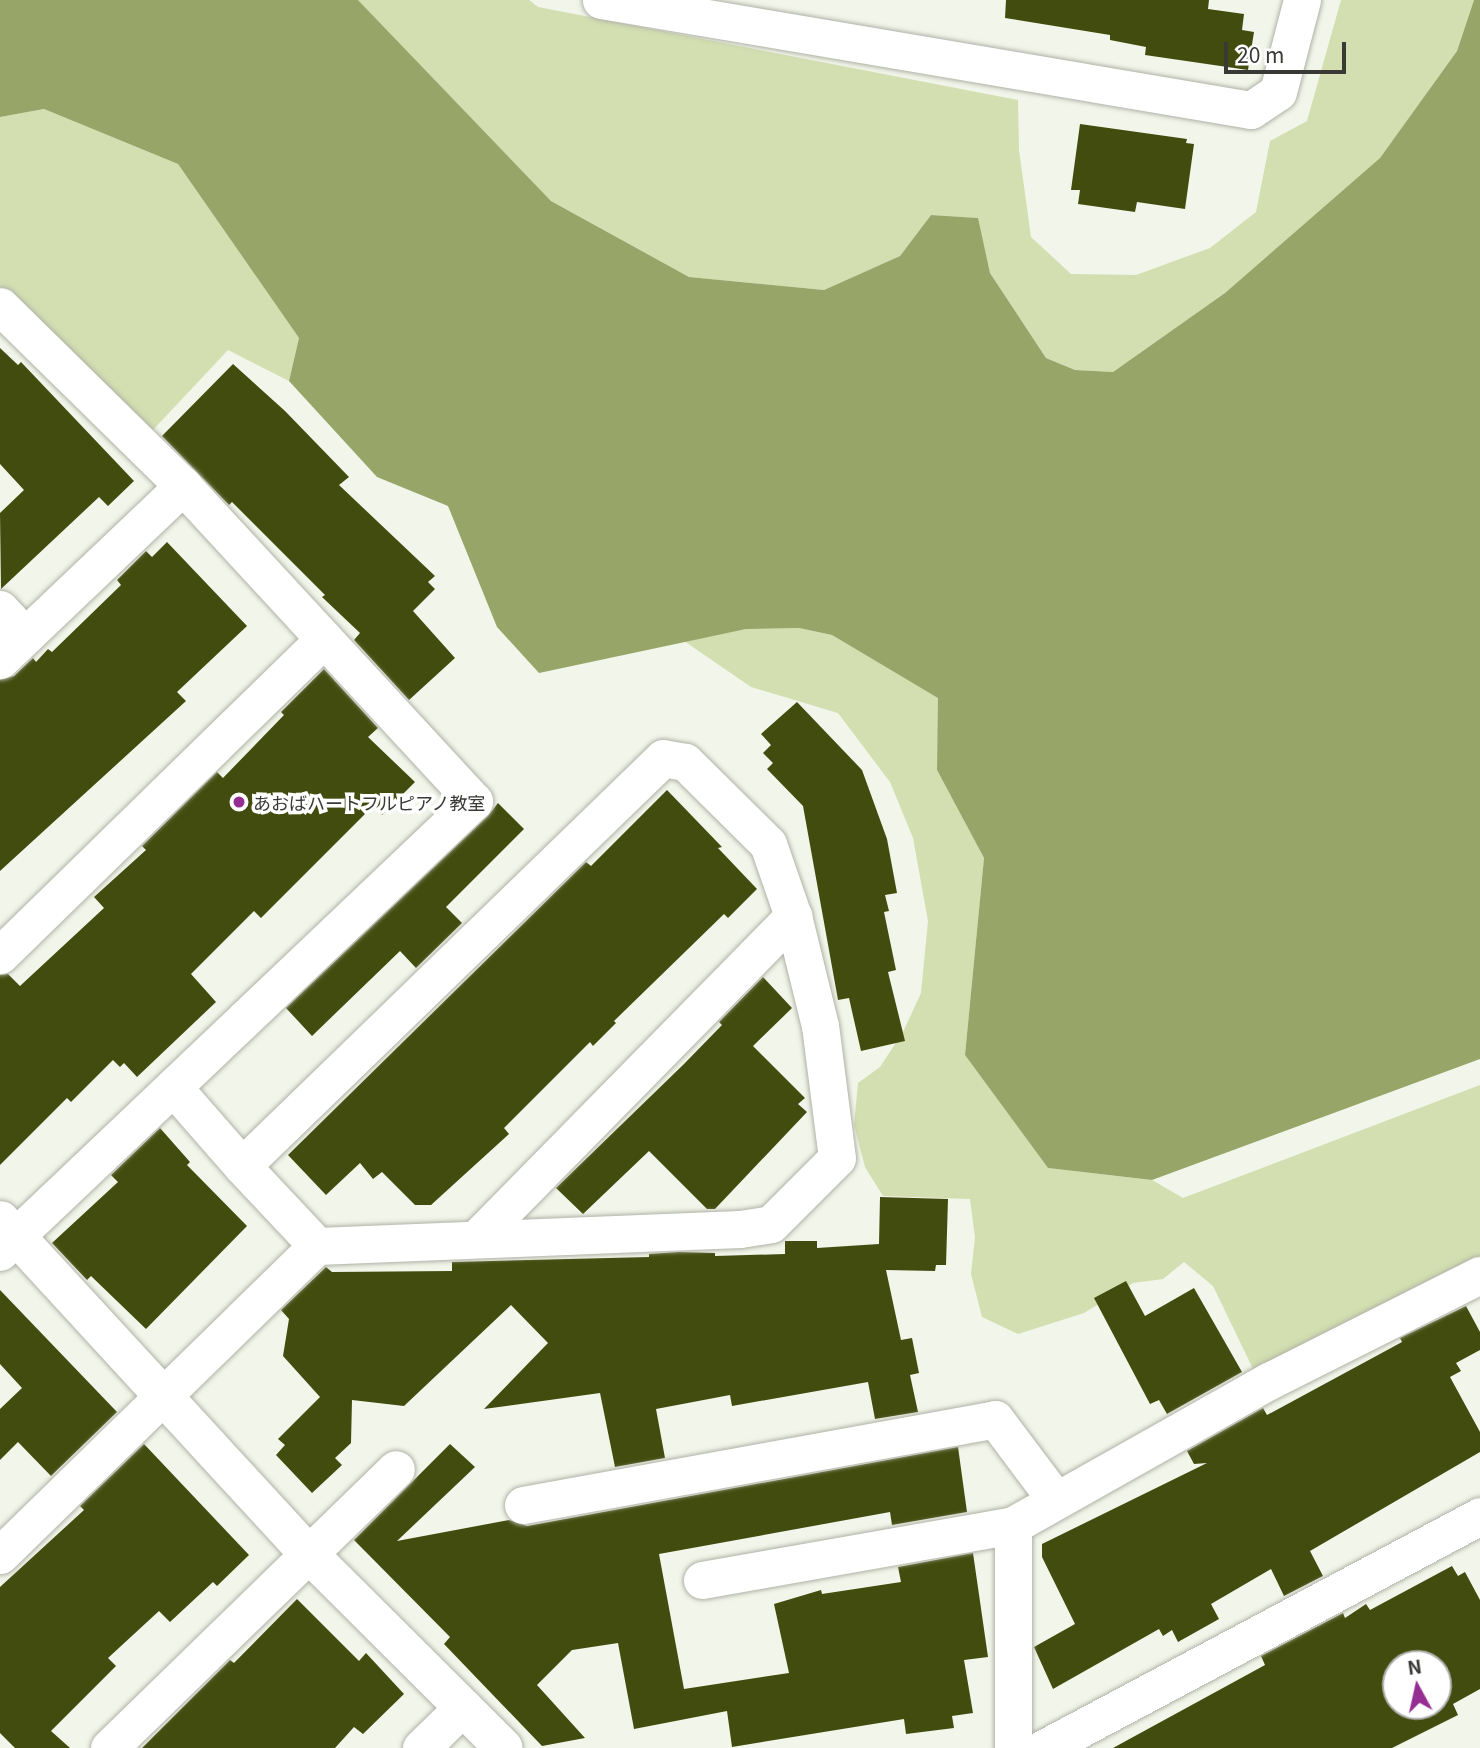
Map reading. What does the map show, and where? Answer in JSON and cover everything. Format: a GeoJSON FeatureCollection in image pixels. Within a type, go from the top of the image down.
{"type":"FeatureCollection","features":[{"type":"Feature","properties":{"kind":"street"},"geometry":{"type":"LineString","coordinates":[[601,0],[1251,110],[1278,92],[1302,0]]}},
{"type":"Feature","properties":{"kind":"street"},"geometry":{"type":"LineString","coordinates":[[0,306],[183,486],[474,801],[173,1087],[5,1236],[161,1396],[308,1553],[504,1748]]}},
{"type":"Feature","properties":{"kind":"street"},"geometry":{"type":"LineString","coordinates":[[0,609],[13,648],[183,486]]}},
{"type":"Feature","properties":{"kind":"street"},"geometry":{"type":"LineString","coordinates":[[0,955],[324,639]]}},
{"type":"Feature","properties":{"kind":"street"},"geometry":{"type":"LineString","coordinates":[[0,1555],[317,1246],[740,1229],[771,1224],[837,1158],[820,1026],[793,916],[768,844],[685,762],[663,758],[242,1166]]}},
{"type":"Feature","properties":{"kind":"street"},"geometry":{"type":"LineString","coordinates":[[476,1239],[793,916]]}},
{"type":"Feature","properties":{"kind":"street"},"geometry":{"type":"LineString","coordinates":[[173,1087],[317,1246]]}},
{"type":"Feature","properties":{"kind":"street"},"geometry":{"type":"LineString","coordinates":[[702,1580],[1013,1525],[1269,1381],[1480,1276]]}},
{"type":"Feature","properties":{"kind":"street"},"geometry":{"type":"LineString","coordinates":[[523,1505],[995,1419],[1055,1499]]}},
{"type":"Feature","properties":{"kind":"street"},"geometry":{"type":"LineString","coordinates":[[108,1748],[396,1469]]}},
{"type":"Feature","properties":{"kind":"street"},"geometry":{"type":"LineString","coordinates":[[1044,1748],[1480,1516]]}},
{"type":"Feature","properties":{"kind":"street"},"geometry":{"type":"LineString","coordinates":[[1013,1525],[1013,1748]]}},
{"type":"Feature","properties":{"kind":"street"},"geometry":{"type":"LineString","coordinates":[[421,1748],[463,1707]]}},
{"type":"Feature","properties":{"kind":"shaded area"},"geometry":{"type":"Polygon","coordinates":[[[0,0],[358,0],[551,201],[689,277],[824,290],[900,256],[931,215],[978,218],[990,273],[1046,358],[1075,370],[1113,372],[1225,293],[1380,158],[1457,51],[1474,0],[1480,0],[1480,1059],[1152,1180],[1048,1168],[965,1055],[984,858],[937,770],[938,698],[832,635],[799,628],[746,629],[539,673],[497,627],[448,506],[377,477],[289,381],[299,338],[178,164],[44,109],[0,117],[0,0]]]}},
{"type":"Feature","properties":{"kind":"shaded area"},"geometry":{"type":"Polygon","coordinates":[[[358,0],[529,0],[538,7],[1018,100],[1019,150],[1031,237],[1071,274],[1136,275],[1210,248],[1256,212],[1270,141],[1307,121],[1341,0],[1474,0],[1457,51],[1380,158],[1225,293],[1113,372],[1075,370],[1046,358],[990,273],[977,218],[931,215],[900,256],[824,290],[689,277],[551,201],[358,0]]]}},
{"type":"Feature","properties":{"kind":"shaded area"},"geometry":{"type":"Polygon","coordinates":[[[44,109],[178,164],[299,338],[289,381],[228,350],[151,432],[0,289],[0,117],[44,109]]]}},
{"type":"Feature","properties":{"kind":"shaded area"},"geometry":{"type":"Polygon","coordinates":[[[799,628],[832,635],[939,698],[937,770],[984,858],[965,1055],[1048,1168],[1152,1180],[1183,1198],[1480,1085],[1480,1261],[1255,1373],[1213,1286],[1184,1262],[1163,1279],[1133,1283],[1084,1313],[1018,1334],[982,1317],[971,1274],[975,1237],[970,1199],[883,1196],[865,1167],[854,1125],[858,1083],[880,1067],[903,1032],[921,993],[928,921],[913,838],[890,782],[838,713],[751,687],[684,641],[746,629],[799,628]]]}},
{"type":"Feature","properties":{"kind":"building"},"geometry":{"type":"Polygon","coordinates":[[[1006,0],[1209,0],[1208,9],[1244,14],[1242,30],[1254,32],[1248,70],[1145,55],[1146,47],[1110,40],[1110,35],[1005,18],[1006,0]]]}},
{"type":"Feature","properties":{"kind":"building"},"geometry":{"type":"Polygon","coordinates":[[[1080,124],[1187,139],[1186,143],[1194,144],[1185,209],[1137,202],[1135,212],[1078,204],[1080,190],[1071,190],[1080,124]]]}},
{"type":"Feature","properties":{"kind":"building"},"geometry":{"type":"Polygon","coordinates":[[[0,348],[18,365],[21,362],[134,481],[108,506],[99,497],[1,589],[0,513],[24,490],[0,464],[0,348]]]}},
{"type":"Feature","properties":{"kind":"building"},"geometry":{"type":"Polygon","coordinates":[[[233,364],[285,411],[349,477],[339,485],[435,576],[428,582],[435,589],[413,611],[455,658],[409,700],[354,640],[360,633],[322,597],[325,595],[232,502],[229,505],[162,436],[233,364]]]}},
{"type":"Feature","properties":{"kind":"building"},"geometry":{"type":"Polygon","coordinates":[[[167,542],[247,626],[177,692],[186,701],[0,871],[0,680],[14,676],[33,658],[36,662],[48,649],[52,652],[121,585],[117,580],[146,551],[152,557],[167,542]]]}},
{"type":"Feature","properties":{"kind":"building"},"geometry":{"type":"Polygon","coordinates":[[[324,669],[378,728],[368,737],[415,782],[382,815],[374,805],[261,918],[254,911],[191,974],[216,1002],[137,1077],[124,1063],[120,1067],[113,1060],[71,1102],[67,1098],[0,1165],[0,975],[8,974],[20,986],[104,908],[94,897],[146,850],[142,846],[217,772],[223,778],[284,715],[281,712],[324,669]]]}},
{"type":"Feature","properties":{"kind":"building"},"geometry":{"type":"Polygon","coordinates":[[[797,702],[862,770],[887,839],[897,893],[885,895],[889,911],[884,912],[896,970],[888,972],[905,1041],[861,1051],[849,998],[838,1000],[803,806],[767,769],[773,763],[763,753],[771,745],[761,734],[797,702]]]}},
{"type":"Feature","properties":{"kind":"building"},"geometry":{"type":"Polygon","coordinates":[[[667,790],[722,847],[718,848],[757,889],[728,918],[724,914],[614,1021],[616,1023],[593,1046],[590,1042],[504,1128],[509,1134],[431,1205],[415,1205],[382,1172],[373,1179],[360,1163],[326,1195],[288,1155],[586,862],[591,866],[667,790]]]}},
{"type":"Feature","properties":{"kind":"building"},"geometry":{"type":"Polygon","coordinates":[[[498,803],[524,829],[446,907],[462,923],[416,968],[400,951],[312,1036],[286,1008],[488,816],[498,803]]]}},
{"type":"Feature","properties":{"kind":"building"},"geometry":{"type":"Polygon","coordinates":[[[763,977],[792,1008],[753,1046],[805,1098],[798,1104],[807,1112],[715,1209],[707,1209],[649,1151],[583,1214],[556,1188],[684,1064],[722,1025],[719,1022],[763,977]]]}},
{"type":"Feature","properties":{"kind":"building"},"geometry":{"type":"Polygon","coordinates":[[[160,1128],[190,1162],[187,1165],[247,1226],[146,1329],[91,1276],[87,1280],[52,1243],[118,1182],[111,1175],[160,1128]]]}},
{"type":"Feature","properties":{"kind":"building"},"geometry":{"type":"Polygon","coordinates":[[[880,1197],[948,1199],[946,1265],[936,1265],[935,1271],[886,1270],[901,1340],[912,1338],[919,1373],[910,1375],[918,1412],[875,1419],[868,1382],[732,1406],[730,1395],[656,1409],[665,1458],[615,1467],[600,1393],[484,1409],[548,1343],[511,1305],[404,1406],[352,1400],[351,1443],[335,1458],[342,1465],[312,1493],[276,1455],[285,1445],[278,1439],[320,1397],[283,1356],[289,1319],[281,1310],[326,1267],[332,1272],[452,1271],[452,1262],[649,1257],[649,1254],[679,1252],[715,1253],[715,1256],[785,1254],[785,1241],[817,1241],[817,1248],[879,1244],[880,1197]]]}},
{"type":"Feature","properties":{"kind":"building"},"geometry":{"type":"Polygon","coordinates":[[[1126,1281],[1145,1316],[1194,1288],[1242,1372],[1167,1414],[1159,1400],[1150,1404],[1094,1298],[1126,1281]]]}},
{"type":"Feature","properties":{"kind":"building"},"geometry":{"type":"Polygon","coordinates":[[[0,1290],[117,1412],[51,1476],[18,1442],[0,1460],[0,1409],[22,1388],[0,1364],[0,1290]]]}},
{"type":"Feature","properties":{"kind":"building"},"geometry":{"type":"Polygon","coordinates":[[[1466,1306],[1480,1332],[1480,1350],[1456,1363],[1461,1371],[1450,1377],[1480,1432],[1480,1452],[1310,1551],[1323,1576],[1284,1596],[1271,1569],[1211,1604],[1219,1619],[1178,1642],[1172,1630],[1163,1636],[1159,1629],[1053,1689],[1034,1647],[1075,1624],[1042,1557],[1042,1544],[1207,1463],[1194,1464],[1187,1451],[1263,1408],[1267,1415],[1402,1342],[1400,1338],[1466,1306]]]}},
{"type":"Feature","properties":{"kind":"building"},"geometry":{"type":"Polygon","coordinates":[[[144,1444],[249,1555],[217,1586],[213,1582],[170,1622],[159,1611],[108,1658],[116,1666],[51,1731],[70,1748],[15,1748],[0,1733],[0,1587],[84,1510],[80,1506],[144,1444]]]}},
{"type":"Feature","properties":{"kind":"building"},"geometry":{"type":"Polygon","coordinates":[[[450,1444],[475,1467],[397,1541],[509,1520],[527,1526],[958,1447],[967,1512],[892,1525],[890,1512],[659,1554],[684,1689],[789,1673],[774,1604],[821,1590],[822,1594],[901,1582],[898,1567],[973,1553],[988,1657],[964,1660],[973,1713],[952,1716],[954,1728],[906,1734],[904,1719],[732,1747],[727,1711],[634,1729],[618,1643],[572,1650],[537,1685],[585,1738],[542,1746],[444,1644],[450,1637],[354,1540],[450,1444]]]}},
{"type":"Feature","properties":{"kind":"building"},"geometry":{"type":"Polygon","coordinates":[[[1452,1566],[1458,1576],[1465,1572],[1480,1600],[1480,1689],[1453,1704],[1458,1715],[1452,1718],[1452,1650],[1382,1650],[1382,1720],[1448,1720],[1392,1748],[1113,1748],[1265,1665],[1261,1656],[1343,1613],[1345,1618],[1366,1604],[1370,1610],[1452,1566]]]}},
{"type":"Feature","properties":{"kind":"building"},"geometry":{"type":"Polygon","coordinates":[[[297,1599],[359,1661],[366,1653],[404,1694],[363,1734],[354,1727],[335,1748],[142,1748],[230,1660],[234,1663],[297,1599]]]}},
{"type":"Feature","properties":{"kind":"place","name":"あおばハートフルピアノ教室"},"geometry":{"type":"Point","coordinates":[239,802]}}]}
